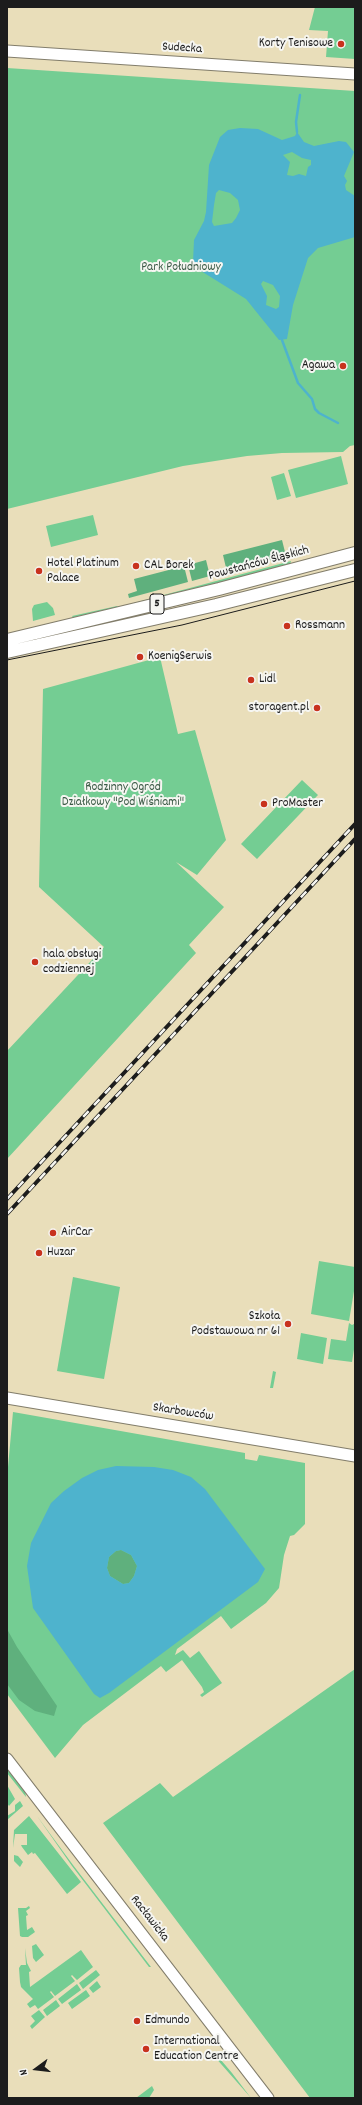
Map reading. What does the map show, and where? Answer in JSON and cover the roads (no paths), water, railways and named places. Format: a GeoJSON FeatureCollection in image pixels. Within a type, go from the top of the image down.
{"type":"FeatureCollection","features":[{"type":"Feature","properties":{"kind":"main road","name":"Powstańców Śląskich"},"geometry":{"type":"LineString","coordinates":[[7,640],[219,589],[355,553]]}},
{"type":"Feature","properties":{"kind":"main road","name":"5"},"geometry":{"type":"LineString","coordinates":[[7,652],[216,605],[355,570]]}},
{"type":"Feature","properties":{"kind":"street","name":"Sudecka"},"geometry":{"type":"LineString","coordinates":[[7,51],[355,74]]}},
{"type":"Feature","properties":{"kind":"street","name":"Skarbowców"},"geometry":{"type":"LineString","coordinates":[[7,1398],[355,1456]]}},
{"type":"Feature","properties":{"kind":"street","name":"Racławicka"},"geometry":{"type":"LineString","coordinates":[[7,1759],[268,2098]]}},
{"type":"Feature","properties":{"kind":"water"},"geometry":{"type":"Polygon","coordinates":[[[240,128],[258,129],[282,140],[295,136],[297,132],[304,142],[314,146],[339,141],[346,142],[354,152],[344,176],[347,181],[345,185],[346,190],[355,196],[355,237],[318,248],[308,258],[293,305],[287,339],[279,340],[246,299],[201,271],[193,262],[194,240],[204,221],[206,212],[209,165],[220,137],[228,130],[240,128]],[[292,152],[283,155],[290,162],[287,175],[293,176],[299,174],[306,176],[308,167],[311,165],[311,160],[302,158],[292,152]],[[219,190],[216,193],[212,222],[214,226],[232,223],[240,210],[238,200],[230,193],[219,190]],[[263,281],[261,284],[267,296],[266,305],[276,309],[279,307],[280,296],[273,285],[263,281]]]}},
{"type":"Feature","properties":{"kind":"water"},"geometry":{"type":"Polygon","coordinates":[[[116,1466],[154,1467],[173,1470],[191,1477],[205,1489],[265,1569],[258,1582],[109,1693],[100,1698],[94,1694],[33,1608],[27,1566],[31,1543],[51,1503],[82,1478],[98,1470],[116,1466]],[[121,1550],[116,1551],[109,1557],[107,1568],[110,1576],[123,1584],[129,1583],[134,1576],[137,1566],[131,1555],[121,1550]]]}},
{"type":"Feature","properties":{"kind":"waterway"},"geometry":{"type":"LineString","coordinates":[[297,132],[296,122],[300,95]]}},
{"type":"Feature","properties":{"kind":"waterway"},"geometry":{"type":"LineString","coordinates":[[282,340],[298,383],[312,399],[315,409],[319,413],[338,423]]}},
{"type":"Feature","properties":{"kind":"tram line"},"geometry":{"type":"LineString","coordinates":[[7,660],[182,625],[355,581]]}},
{"type":"Feature","properties":{"kind":"railway"},"geometry":{"type":"LineString","coordinates":[[7,1199],[355,824]]}},
{"type":"Feature","properties":{"kind":"railway"},"geometry":{"type":"LineString","coordinates":[[7,1214],[355,839]]}},
{"type":"Feature","properties":{"kind":"place","name":"Korty Tenisowe"},"geometry":{"type":"Point","coordinates":[341,44]}},
{"type":"Feature","properties":{"kind":"place","name":"Agawa"},"geometry":{"type":"Point","coordinates":[343,366]}},
{"type":"Feature","properties":{"kind":"place","name":"CAL Borek"},"geometry":{"type":"Point","coordinates":[136,566]}},
{"type":"Feature","properties":{"kind":"place","name":"Hotel Platinum Palace"},"geometry":{"type":"Point","coordinates":[39,571]}},
{"type":"Feature","properties":{"kind":"place","name":"Rossmann"},"geometry":{"type":"Point","coordinates":[287,626]}},
{"type":"Feature","properties":{"kind":"place","name":"KoenigSerwis"},"geometry":{"type":"Point","coordinates":[140,657]}},
{"type":"Feature","properties":{"kind":"place","name":"Lidl"},"geometry":{"type":"Point","coordinates":[251,680]}},
{"type":"Feature","properties":{"kind":"place","name":"storagent.pl"},"geometry":{"type":"Point","coordinates":[317,708]}},
{"type":"Feature","properties":{"kind":"place","name":"ProMaster"},"geometry":{"type":"Point","coordinates":[264,804]}},
{"type":"Feature","properties":{"kind":"place","name":"hala obsługi codziennej"},"geometry":{"type":"Point","coordinates":[35,962]}},
{"type":"Feature","properties":{"kind":"place","name":"AirCar"},"geometry":{"type":"Point","coordinates":[53,1233]}},
{"type":"Feature","properties":{"kind":"place","name":"Huzar"},"geometry":{"type":"Point","coordinates":[39,1253]}},
{"type":"Feature","properties":{"kind":"place","name":"Szkoła Podstawowa nr 61"},"geometry":{"type":"Point","coordinates":[288,1324]}},
{"type":"Feature","properties":{"kind":"place","name":"Edmundo"},"geometry":{"type":"Point","coordinates":[137,2021]}},
{"type":"Feature","properties":{"kind":"place","name":"International Education Centre"},"geometry":{"type":"Point","coordinates":[146,2049]}},
{"type":"Feature","properties":{"kind":"park label","name":"Park Południowy"},"geometry":{"type":"Point","coordinates":[181,268]}},
{"type":"Feature","properties":{"kind":"park label","name":"Rodzinny Ogród Działkowy \"Pod Wiśniami\""},"geometry":{"type":"Point","coordinates":[123,796]}}]}
